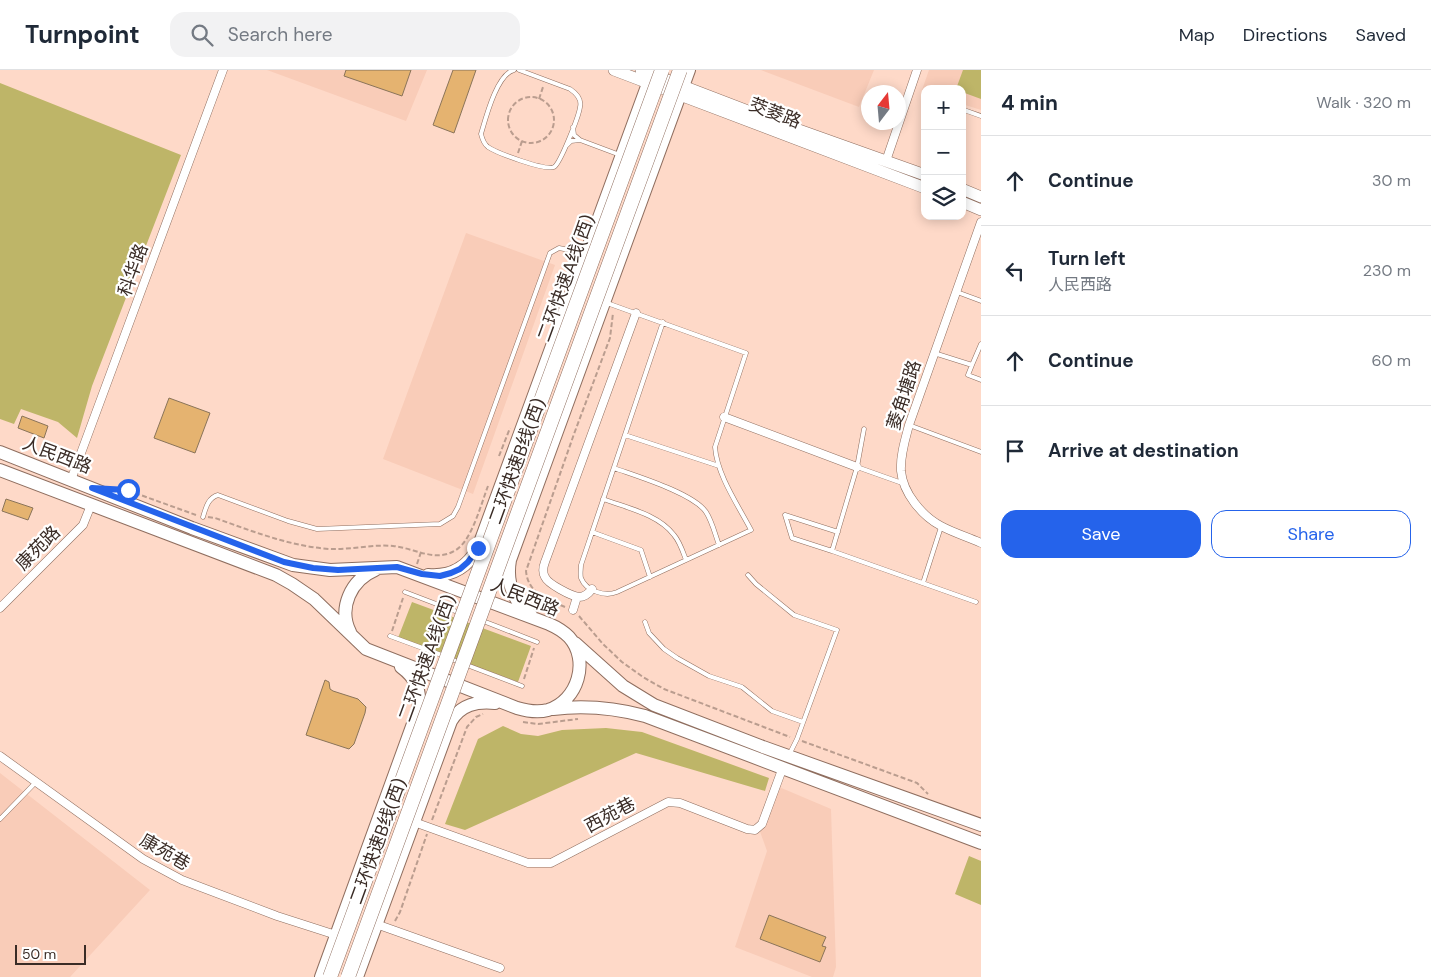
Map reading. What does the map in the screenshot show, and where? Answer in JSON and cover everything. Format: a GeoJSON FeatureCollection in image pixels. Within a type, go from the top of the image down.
{"type":"FeatureCollection","features":[{"type":"Feature","properties":{"kind":"highway","name":"二环快速A线(西)"},"geometry":{"type":"LineString","coordinates":[[330,977],[654,75]]}},
{"type":"Feature","properties":{"kind":"highway","name":"二环快速B线(西)"},"geometry":{"type":"LineString","coordinates":[[348,977],[679,85]]}},
{"type":"Feature","properties":{"kind":"main road"},"geometry":{"type":"LineString","coordinates":[[549,619],[531,614],[518,602],[508,577],[510,560],[536,487],[609,304],[685,70]]}},
{"type":"Feature","properties":{"kind":"main road"},"geometry":{"type":"LineString","coordinates":[[654,75],[653,120],[689,70]]}},
{"type":"Feature","properties":{"kind":"main road"},"geometry":{"type":"LineString","coordinates":[[412,568],[422,574],[440,576],[456,571],[468,562],[480,542],[622,155],[654,75]]}},
{"type":"Feature","properties":{"kind":"main road","name":"人民西路"},"geometry":{"type":"LineString","coordinates":[[0,452],[293,565],[330,570],[387,567],[412,568],[549,619],[568,636],[578,652],[580,670],[575,687],[564,701],[548,710],[518,714],[366,649],[357,643],[320,605],[284,579],[268,571],[0,470]]}},
{"type":"Feature","properties":{"kind":"main road"},"geometry":{"type":"LineString","coordinates":[[505,475],[505,486],[514,496],[526,497],[536,487]]}},
{"type":"Feature","properties":{"kind":"main road","name":"人民西路"},"geometry":{"type":"LineString","coordinates":[[357,643],[347,627],[345,618],[345,609],[350,592],[361,578],[369,572],[387,567]]}},
{"type":"Feature","properties":{"kind":"main road"},"geometry":{"type":"LineString","coordinates":[[568,636],[609,675],[646,701],[754,743],[981,825]]}},
{"type":"Feature","properties":{"kind":"main road"},"geometry":{"type":"LineString","coordinates":[[320,977],[418,710],[420,698],[414,680],[404,669],[376,654]]}},
{"type":"Feature","properties":{"kind":"main road"},"geometry":{"type":"LineString","coordinates":[[357,977],[451,722],[461,709],[474,703],[495,703],[518,714]]}},
{"type":"Feature","properties":{"kind":"main road"},"geometry":{"type":"LineString","coordinates":[[538,712],[569,707],[593,707],[634,713],[658,720],[981,843]]}},
{"type":"Feature","properties":{"kind":"main road"},"geometry":{"type":"LineString","coordinates":[[402,756],[409,748],[422,747],[431,754],[434,761],[433,768]]}},
{"type":"Feature","properties":{"kind":"street","name":"科华路"},"geometry":{"type":"LineString","coordinates":[[71,480],[223,70]]}},
{"type":"Feature","properties":{"kind":"street","name":"茭菱路"},"geometry":{"type":"LineString","coordinates":[[614,70],[654,75],[921,174]]}},
{"type":"Feature","properties":{"kind":"street"},"geometry":{"type":"LineString","coordinates":[[886,161],[916,70]]}},
{"type":"Feature","properties":{"kind":"street","name":"茭菱路"},"geometry":{"type":"LineString","coordinates":[[679,85],[784,136],[921,187]]}},
{"type":"Feature","properties":{"kind":"street"},"geometry":{"type":"LineString","coordinates":[[966,190],[981,196]]}},
{"type":"Feature","properties":{"kind":"street"},"geometry":{"type":"LineString","coordinates":[[966,204],[981,210]]}},
{"type":"Feature","properties":{"kind":"street","name":"菱角塘路"},"geometry":{"type":"LineString","coordinates":[[981,222],[909,425],[903,448],[901,471],[904,483],[914,504],[931,520],[941,527],[981,543]]}},
{"type":"Feature","properties":{"kind":"street"},"geometry":{"type":"LineString","coordinates":[[592,589],[587,594],[577,597],[550,584],[543,570],[544,562],[636,313]]}},
{"type":"Feature","properties":{"kind":"street"},"geometry":{"type":"LineString","coordinates":[[724,417],[857,467]]}},
{"type":"Feature","properties":{"kind":"street","name":"康苑路"},"geometry":{"type":"LineString","coordinates":[[0,608],[83,525],[91,505]]}},
{"type":"Feature","properties":{"kind":"street"},"geometry":{"type":"LineString","coordinates":[[572,610],[577,597]]}},
{"type":"Feature","properties":{"kind":"street","name":"康苑巷"},"geometry":{"type":"LineString","coordinates":[[0,756],[143,859],[182,880],[277,916],[336,935]]}},
{"type":"Feature","properties":{"kind":"street","name":"西苑巷"},"geometry":{"type":"LineString","coordinates":[[414,822],[528,863],[551,863],[668,802],[680,804],[747,829],[755,830],[762,824],[783,767]]}},
{"type":"Feature","properties":{"kind":"street"},"geometry":{"type":"LineString","coordinates":[[376,924],[500,968]]}},
{"type":"Feature","properties":{"kind":"lane"},"geometry":{"type":"LineString","coordinates":[[514,70],[509,71],[499,82],[481,134],[487,146],[544,168],[552,168],[558,164],[566,146],[580,107],[580,99],[576,92],[519,70]]}},
{"type":"Feature","properties":{"kind":"lane"},"geometry":{"type":"LineString","coordinates":[[966,111],[981,116]]}},
{"type":"Feature","properties":{"kind":"lane"},"geometry":{"type":"LineString","coordinates":[[573,127],[574,134],[580,140],[622,155]]}},
{"type":"Feature","properties":{"kind":"lane"},"geometry":{"type":"LineString","coordinates":[[566,146],[571,141],[580,140]]}},
{"type":"Feature","properties":{"kind":"lane"},"geometry":{"type":"LineString","coordinates":[[203,517],[212,497],[218,495],[288,521],[317,529],[332,530],[440,524],[453,516],[458,507],[550,254],[559,248],[586,254]]}},
{"type":"Feature","properties":{"kind":"lane"},"geometry":{"type":"LineString","coordinates":[[957,292],[981,301]]}},
{"type":"Feature","properties":{"kind":"lane"},"geometry":{"type":"LineString","coordinates":[[609,304],[663,322],[746,353],[715,447],[719,466],[751,530],[611,594],[603,594],[585,584],[580,577],[581,566],[663,322]]}},
{"type":"Feature","properties":{"kind":"lane"},"geometry":{"type":"LineString","coordinates":[[981,344],[968,375],[981,380]]}},
{"type":"Feature","properties":{"kind":"lane"},"geometry":{"type":"LineString","coordinates":[[934,353],[972,365]]}},
{"type":"Feature","properties":{"kind":"lane"},"geometry":{"type":"LineString","coordinates":[[909,425],[981,452]]}},
{"type":"Feature","properties":{"kind":"lane"},"geometry":{"type":"LineString","coordinates":[[832,551],[857,467],[864,429]]}},
{"type":"Feature","properties":{"kind":"lane"},"geometry":{"type":"LineString","coordinates":[[625,435],[719,466]]}},
{"type":"Feature","properties":{"kind":"lane"},"geometry":{"type":"LineString","coordinates":[[857,467],[904,483]]}},
{"type":"Feature","properties":{"kind":"lane"},"geometry":{"type":"LineString","coordinates":[[614,468],[672,490],[701,506],[706,513],[718,545]]}},
{"type":"Feature","properties":{"kind":"lane"},"geometry":{"type":"LineString","coordinates":[[603,499],[651,517],[662,524],[674,535],[686,560]]}},
{"type":"Feature","properties":{"kind":"lane"},"geometry":{"type":"LineString","coordinates":[[838,532],[785,515],[792,538],[976,602]]}},
{"type":"Feature","properties":{"kind":"lane"},"geometry":{"type":"LineString","coordinates":[[923,583],[941,527]]}},
{"type":"Feature","properties":{"kind":"lane"},"geometry":{"type":"LineString","coordinates":[[592,532],[640,550],[650,577]]}},
{"type":"Feature","properties":{"kind":"lane"},"geometry":{"type":"LineString","coordinates":[[748,575],[756,584],[794,615],[837,630],[797,739],[789,755]]}},
{"type":"Feature","properties":{"kind":"lane"},"geometry":{"type":"LineString","coordinates":[[405,592],[466,615]]}},
{"type":"Feature","properties":{"kind":"lane"},"geometry":{"type":"LineString","coordinates":[[475,618],[537,642]]}},
{"type":"Feature","properties":{"kind":"lane"},"geometry":{"type":"LineString","coordinates":[[645,622],[648,633],[676,658],[709,676],[742,687],[772,711],[803,722]]}},
{"type":"Feature","properties":{"kind":"lane"},"geometry":{"type":"LineString","coordinates":[[390,636],[522,686]]}},
{"type":"Feature","properties":{"kind":"lane"},"geometry":{"type":"LineString","coordinates":[[0,818],[36,782]]}},
{"type":"Feature","properties":{"kind":"path"},"geometry":{"type":"LineString","coordinates":[[539,98],[545,80]]}},
{"type":"Feature","properties":{"kind":"path"},"geometry":{"type":"LineString","coordinates":[[539,98],[546,103],[552,112],[554,118],[552,129],[546,138],[541,141],[530,143],[522,141],[515,137],[509,128],[507,122],[509,111],[515,102],[520,99],[539,98]]}},
{"type":"Feature","properties":{"kind":"path"},"geometry":{"type":"LineString","coordinates":[[516,158],[522,141]]}},
{"type":"Feature","properties":{"kind":"path"},"geometry":{"type":"LineString","coordinates":[[609,304],[610,338],[526,571],[527,581],[533,590],[552,602],[572,610],[622,662],[664,689],[917,783],[930,796]]}},
{"type":"Feature","properties":{"kind":"path"},"geometry":{"type":"LineString","coordinates":[[497,462],[512,422]]}},
{"type":"Feature","properties":{"kind":"path"},"geometry":{"type":"LineString","coordinates":[[128,490],[203,517],[215,518],[302,546],[329,549],[390,546],[404,547],[433,555],[446,555],[461,546],[468,536],[491,478]]}},
{"type":"Feature","properties":{"kind":"path"},"geometry":{"type":"LineString","coordinates":[[412,568],[421,552]]}},
{"type":"Feature","properties":{"kind":"path"},"geometry":{"type":"LineString","coordinates":[[390,636],[405,592]]}},
{"type":"Feature","properties":{"kind":"path"},"geometry":{"type":"LineString","coordinates":[[549,619],[552,602]]}},
{"type":"Feature","properties":{"kind":"path"},"geometry":{"type":"LineString","coordinates":[[522,686],[537,642]]}},
{"type":"Feature","properties":{"kind":"path"},"geometry":{"type":"LineString","coordinates":[[390,929],[400,912],[467,727],[476,717],[489,713]]}},
{"type":"Feature","properties":{"kind":"path"},"geometry":{"type":"LineString","coordinates":[[518,714],[538,724],[584,718]]}},
{"type":"Feature","properties":{"kind":"shaded area"},"geometry":{"type":"Polygon","coordinates":[[[267,70],[427,70],[406,121],[267,70]]]}},
{"type":"Feature","properties":{"kind":"shaded area"},"geometry":{"type":"Polygon","coordinates":[[[761,70],[874,70],[868,85],[861,85],[861,102],[859,107],[761,70]]]}},
{"type":"Feature","properties":{"kind":"shaded area"},"geometry":{"type":"Polygon","coordinates":[[[929,70],[981,70],[981,110],[966,105],[966,85],[924,85],[929,70]]]}},
{"type":"Feature","properties":{"kind":"shaded area"},"geometry":{"type":"Polygon","coordinates":[[[963,70],[981,70],[981,99],[966,93],[966,85],[957,85],[963,70]]]}},
{"type":"Feature","properties":{"kind":"shaded area"},"geometry":{"type":"Polygon","coordinates":[[[0,83],[181,155],[92,386],[77,438],[58,422],[21,409],[14,424],[0,419],[0,83]]]}},
{"type":"Feature","properties":{"kind":"shaded area"},"geometry":{"type":"Polygon","coordinates":[[[466,233],[555,265],[473,494],[383,459],[466,233]]]}},
{"type":"Feature","properties":{"kind":"shaded area"},"geometry":{"type":"Polygon","coordinates":[[[412,602],[531,646],[518,682],[398,638],[412,602]]]}},
{"type":"Feature","properties":{"kind":"shaded area"},"geometry":{"type":"Polygon","coordinates":[[[503,726],[521,734],[538,736],[562,730],[606,728],[642,732],[769,778],[765,791],[636,753],[465,830],[445,824],[478,739],[503,726]]]}},
{"type":"Feature","properties":{"kind":"shaded area"},"geometry":{"type":"Polygon","coordinates":[[[0,773],[150,890],[70,977],[0,977],[0,773]]]}},
{"type":"Feature","properties":{"kind":"shaded area"},"geometry":{"type":"Polygon","coordinates":[[[772,784],[831,809],[836,967],[833,977],[812,977],[735,947],[767,851],[758,826],[772,784]]]}},
{"type":"Feature","properties":{"kind":"shaded area"},"geometry":{"type":"Polygon","coordinates":[[[969,856],[981,861],[981,905],[955,894],[969,856]]]}},
{"type":"Feature","properties":{"kind":"building"},"geometry":{"type":"Polygon","coordinates":[[[346,70],[411,70],[402,96],[344,76],[346,70]]]}},
{"type":"Feature","properties":{"kind":"building"},"geometry":{"type":"Polygon","coordinates":[[[453,70],[476,70],[454,133],[433,125],[453,70]]]}},
{"type":"Feature","properties":{"kind":"building"},"geometry":{"type":"Polygon","coordinates":[[[169,398],[210,413],[195,453],[154,438],[169,398]]]}},
{"type":"Feature","properties":{"kind":"building"},"geometry":{"type":"Polygon","coordinates":[[[22,416],[48,426],[44,438],[18,428],[22,416]]]}},
{"type":"Feature","properties":{"kind":"building"},"geometry":{"type":"Polygon","coordinates":[[[6,499],[33,508],[28,520],[2,511],[6,499]]]}},
{"type":"Feature","properties":{"kind":"building"},"geometry":{"type":"Polygon","coordinates":[[[325,680],[329,682],[330,689],[333,691],[358,699],[366,707],[354,744],[349,749],[306,735],[325,680]]]}},
{"type":"Feature","properties":{"kind":"building"},"geometry":{"type":"Polygon","coordinates":[[[769,915],[826,937],[822,946],[826,947],[820,962],[760,939],[769,915]]]}},
{"type":"Feature","properties":{"kind":"route"},"geometry":{"type":"LineString","coordinates":[[128,490],[92,488],[192,528],[284,562],[303,567],[338,570],[397,567],[422,574],[440,576],[460,569],[468,562],[478,548]]}}]}
